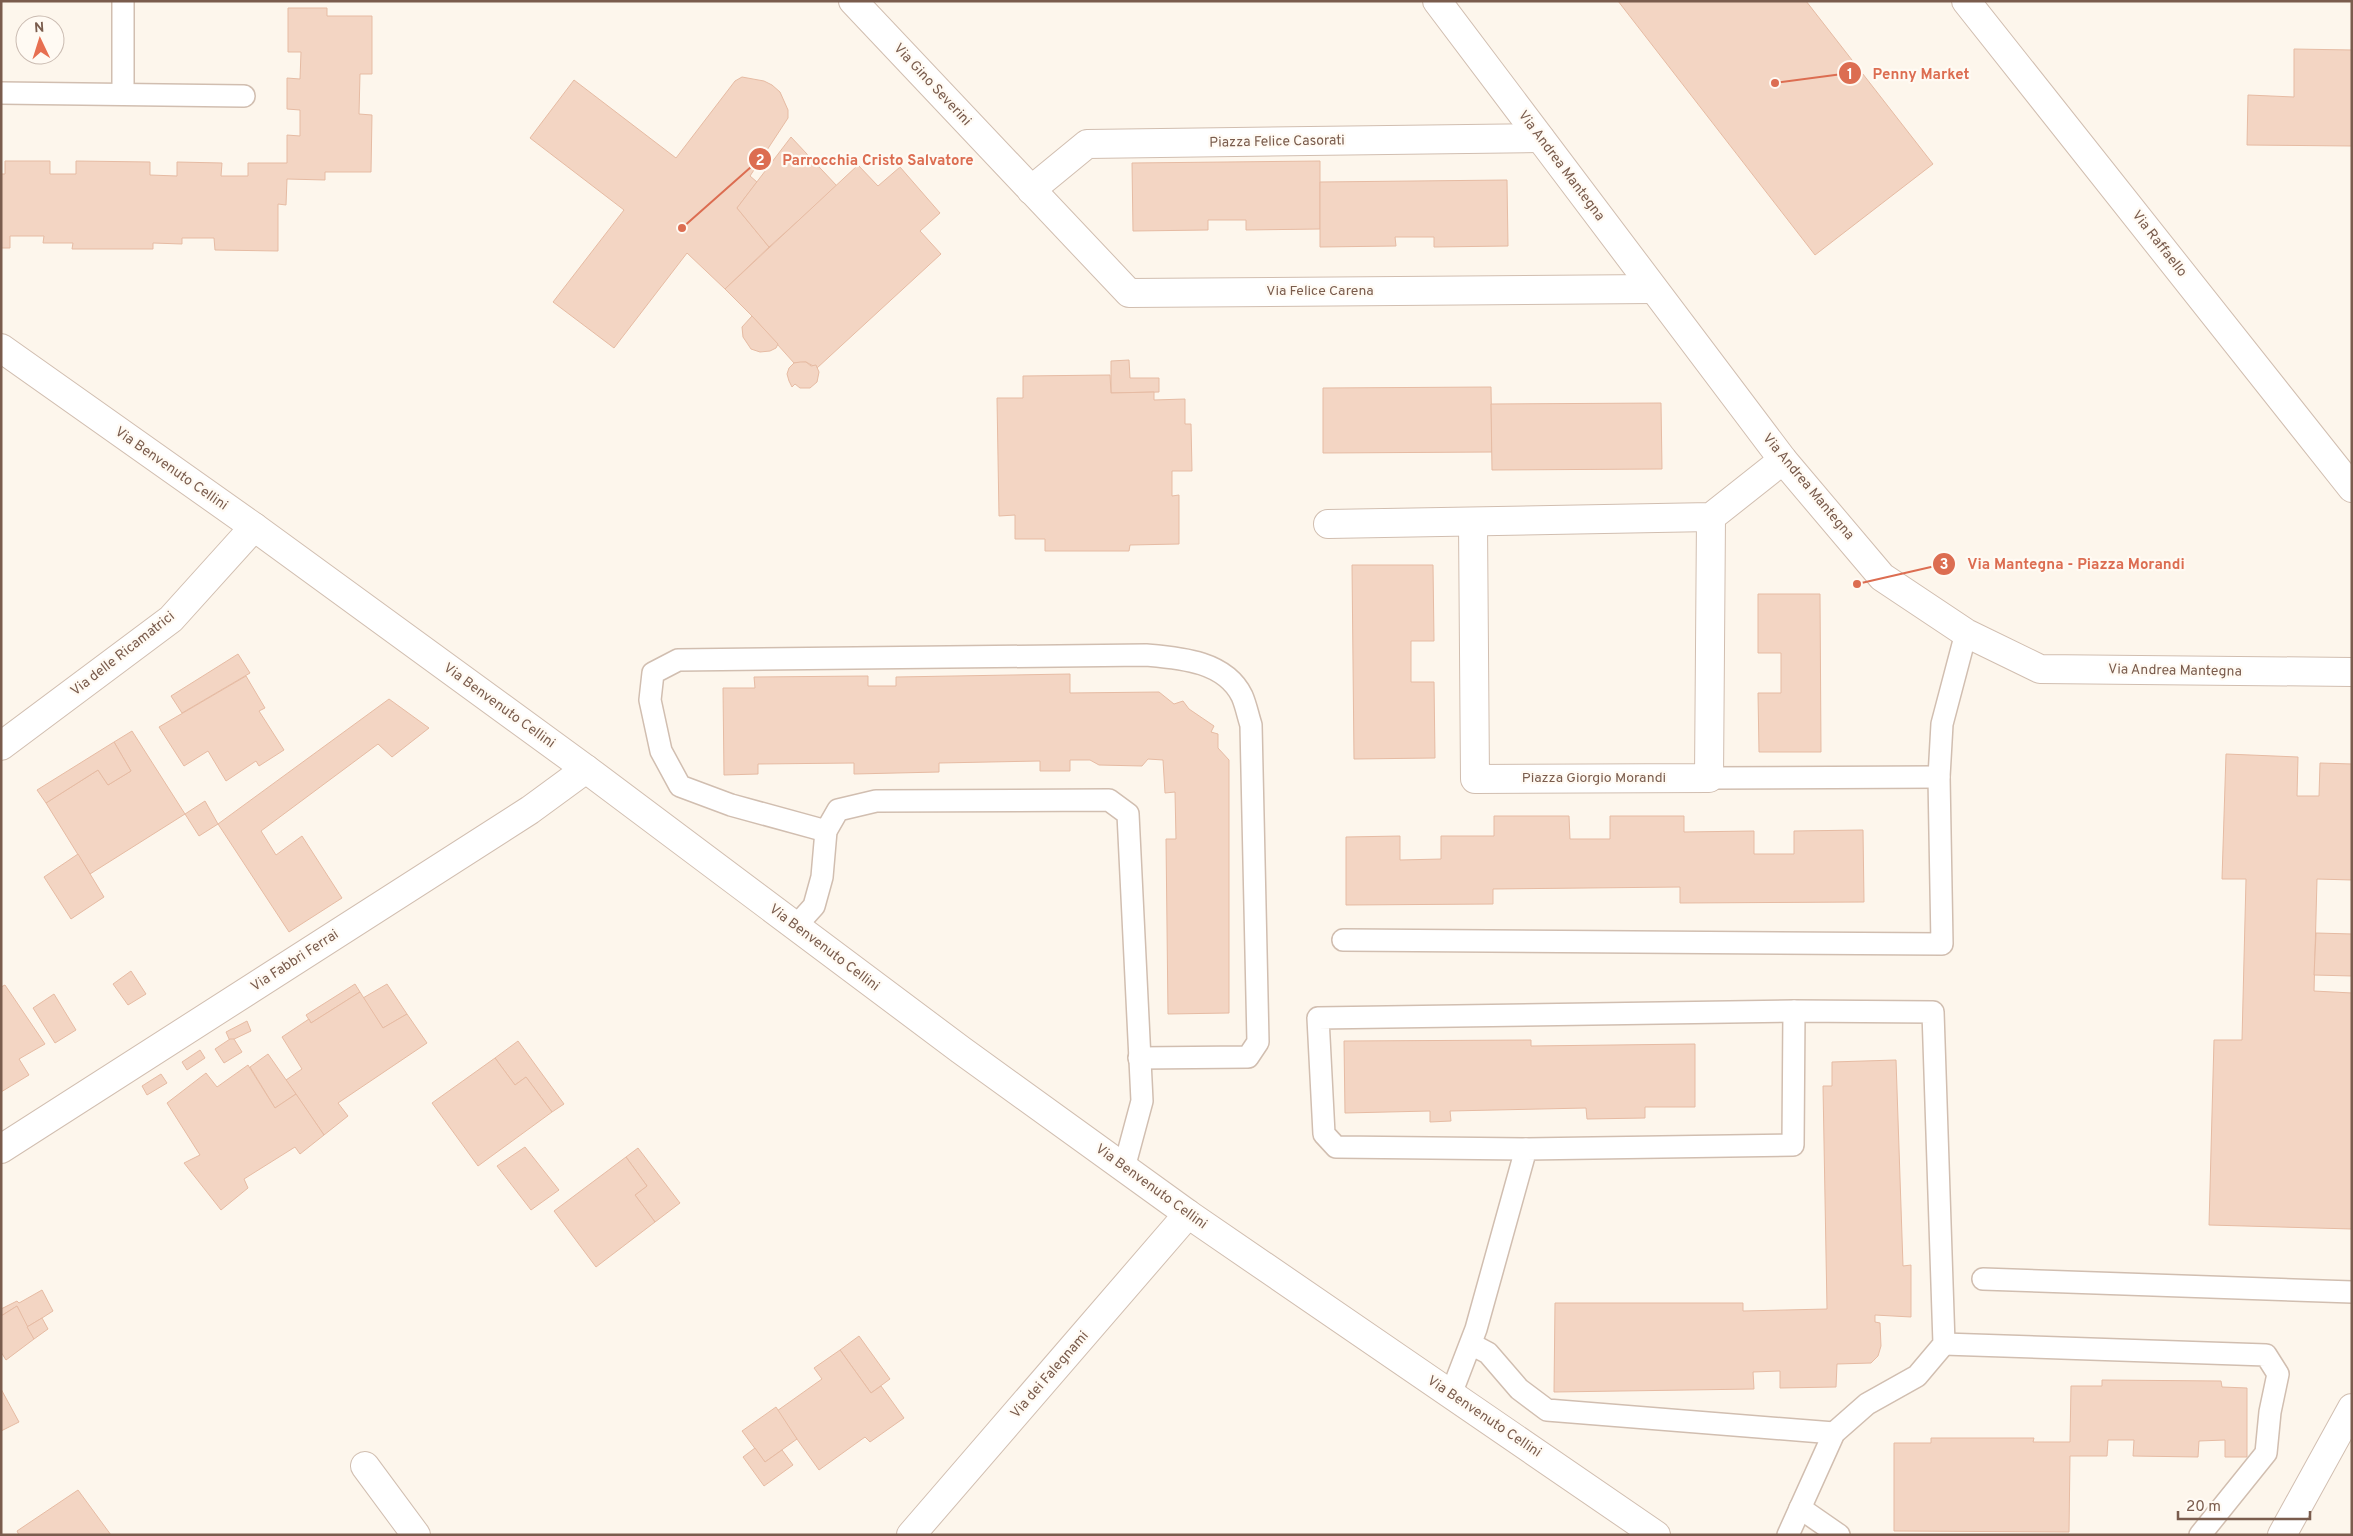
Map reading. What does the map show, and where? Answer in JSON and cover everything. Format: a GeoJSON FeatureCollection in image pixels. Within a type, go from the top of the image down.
{"type":"FeatureCollection","features":[{"type":"Feature","properties":{"kind":"street","name":"Via Gino Severini"},"geometry":{"type":"LineString","coordinates":[[853,1],[1031,190]]}},
{"type":"Feature","properties":{"kind":"street","name":"Via Andrea Mantegna"},"geometry":{"type":"LineString","coordinates":[[1437,1],[1783,460],[1882,577],[1966,634],[2040,669],[2352,672]]}},
{"type":"Feature","properties":{"kind":"street","name":"Via Raffaello"},"geometry":{"type":"LineString","coordinates":[[1966,1],[2352,488]]}},
{"type":"Feature","properties":{"kind":"street","name":"Piazza Felice Casorati"},"geometry":{"type":"LineString","coordinates":[[1031,190],[1087,144],[1540,138]]}},
{"type":"Feature","properties":{"kind":"street","name":"Via Felice Carena"},"geometry":{"type":"LineString","coordinates":[[1031,190],[1129,293],[1653,289]]}},
{"type":"Feature","properties":{"kind":"street","name":"Via Benvenuto Cellini"},"geometry":{"type":"LineString","coordinates":[[1,348],[254,527],[586,769],[961,1050],[1188,1214],[1656,1535]]}},
{"type":"Feature","properties":{"kind":"street"},"geometry":{"type":"LineString","coordinates":[[1328,524],[1711,518],[1783,460]]}},
{"type":"Feature","properties":{"kind":"street"},"geometry":{"type":"LineString","coordinates":[[1710,778],[1711,518]]}},
{"type":"Feature","properties":{"kind":"street","name":"Piazza Giorgio Morandi"},"geometry":{"type":"LineString","coordinates":[[1473,523],[1475,779],[1710,778]]}},
{"type":"Feature","properties":{"kind":"street","name":"Via delle Ricamatrici"},"geometry":{"type":"LineString","coordinates":[[1,746],[170,618],[254,527]]}},
{"type":"Feature","properties":{"kind":"street","name":"Via Fabbri Ferrai"},"geometry":{"type":"LineString","coordinates":[[1,1149],[530,810],[586,769]]}},
{"type":"Feature","properties":{"kind":"street","name":"Via dei Falegnami"},"geometry":{"type":"LineString","coordinates":[[911,1535],[1188,1214]]}},
{"type":"Feature","properties":{"kind":"street"},"geometry":{"type":"LineString","coordinates":[[2282,1535],[2352,1408]]}},
{"type":"Feature","properties":{"kind":"street"},"geometry":{"type":"LineString","coordinates":[[365,1466],[416,1535]]}},
{"type":"Feature","properties":{"kind":"lane"},"geometry":{"type":"LineString","coordinates":[[123,1],[123,94]]}},
{"type":"Feature","properties":{"kind":"lane"},"geometry":{"type":"LineString","coordinates":[[1,93],[244,96]]}},
{"type":"Feature","properties":{"kind":"lane"},"geometry":{"type":"LineString","coordinates":[[1343,940],[1942,944],[1939,777],[1942,724],[1966,634]]}},
{"type":"Feature","properties":{"kind":"lane"},"geometry":{"type":"LineString","coordinates":[[826,831],[731,805],[680,786],[660,751],[650,700],[653,673],[678,660],[1146,656],[1183,659],[1221,672],[1242,694],[1252,725],[1258,1042],[1248,1057],[1139,1058]]}},
{"type":"Feature","properties":{"kind":"lane"},"geometry":{"type":"LineString","coordinates":[[1710,778],[1939,777]]}},
{"type":"Feature","properties":{"kind":"lane"},"geometry":{"type":"LineString","coordinates":[[796,926],[814,906],[822,877],[826,831],[838,810],[876,801],[1109,800],[1128,814],[1142,1101],[1124,1168]]}},
{"type":"Feature","properties":{"kind":"lane"},"geometry":{"type":"LineString","coordinates":[[1788,1535],[1834,1433],[1867,1404],[1917,1376],[1944,1344],[1933,1012],[1794,1011],[1318,1018],[1324,1134],[1336,1147],[1526,1150],[1793,1145],[1794,1011]]}},
{"type":"Feature","properties":{"kind":"lane"},"geometry":{"type":"LineString","coordinates":[[1451,1394],[1471,1344],[1526,1150]]}},
{"type":"Feature","properties":{"kind":"lane"},"geometry":{"type":"LineString","coordinates":[[1983,1279],[2352,1292]]}},
{"type":"Feature","properties":{"kind":"lane"},"geometry":{"type":"LineString","coordinates":[[1471,1344],[1488,1353],[1519,1389],[1547,1410],[1834,1433]]}},
{"type":"Feature","properties":{"kind":"lane"},"geometry":{"type":"LineString","coordinates":[[1944,1344],[2266,1355],[2278,1374],[2270,1412],[2266,1453],[2200,1535]]}},
{"type":"Feature","properties":{"kind":"lane"},"geometry":{"type":"LineString","coordinates":[[1800,1508],[1839,1535]]}},
{"type":"Feature","properties":{"kind":"building"},"geometry":{"type":"Polygon","coordinates":[[[1618,1],[1806,1],[1933,164],[1815,255],[1618,1]]]}},
{"type":"Feature","properties":{"kind":"building"},"geometry":{"type":"Polygon","coordinates":[[[288,8],[327,8],[327,16],[372,16],[372,74],[360,74],[359,114],[372,115],[371,172],[325,172],[325,180],[287,179],[286,205],[278,204],[278,251],[215,250],[214,238],[182,238],[182,244],[153,243],[153,249],[72,249],[73,243],[43,243],[44,236],[10,236],[10,248],[1,248],[1,174],[5,174],[5,161],[50,161],[50,174],[76,174],[76,161],[150,162],[150,175],[177,176],[177,162],[222,163],[221,176],[248,176],[248,163],[287,163],[287,135],[300,136],[300,110],[287,109],[287,78],[300,79],[301,52],[288,52],[288,8]]]}},
{"type":"Feature","properties":{"kind":"building"},"geometry":{"type":"Polygon","coordinates":[[[2294,49],[2352,50],[2352,146],[2247,145],[2248,95],[2294,97],[2294,49]]]}},
{"type":"Feature","properties":{"kind":"building"},"geometry":{"type":"Polygon","coordinates":[[[742,77],[764,81],[772,85],[780,92],[788,110],[788,118],[750,176],[757,182],[737,208],[769,247],[725,289],[687,253],[614,348],[553,302],[624,210],[530,138],[574,80],[676,158],[735,81],[742,77]]]}},
{"type":"Feature","properties":{"kind":"building"},"geometry":{"type":"Polygon","coordinates":[[[791,137],[837,186],[769,247],[737,208],[791,137]]]}},
{"type":"Feature","properties":{"kind":"building"},"geometry":{"type":"Polygon","coordinates":[[[1320,161],[1320,229],[1246,230],[1246,220],[1208,220],[1208,230],[1133,231],[1132,163],[1320,161]]]}},
{"type":"Feature","properties":{"kind":"building"},"geometry":{"type":"Polygon","coordinates":[[[858,165],[878,186],[900,167],[940,213],[920,231],[941,254],[817,368],[806,362],[794,363],[725,289],[858,165]]]}},
{"type":"Feature","properties":{"kind":"building"},"geometry":{"type":"Polygon","coordinates":[[[1507,180],[1508,246],[1434,247],[1434,237],[1395,237],[1396,246],[1320,247],[1320,182],[1507,180]]]}},
{"type":"Feature","properties":{"kind":"building"},"geometry":{"type":"Polygon","coordinates":[[[752,316],[778,344],[776,348],[760,352],[751,349],[743,337],[742,327],[752,316]]]}},
{"type":"Feature","properties":{"kind":"building"},"geometry":{"type":"Polygon","coordinates":[[[1129,360],[1130,378],[1159,378],[1159,392],[1111,393],[1111,361],[1129,360]]]}},
{"type":"Feature","properties":{"kind":"building"},"geometry":{"type":"Polygon","coordinates":[[[806,362],[811,366],[816,365],[819,372],[817,382],[810,388],[800,388],[795,384],[792,387],[789,381],[787,374],[789,368],[794,363],[806,362]]]}},
{"type":"Feature","properties":{"kind":"building"},"geometry":{"type":"Polygon","coordinates":[[[1110,375],[1111,393],[1154,392],[1154,400],[1185,399],[1185,424],[1191,424],[1192,471],[1172,471],[1172,496],[1179,495],[1179,544],[1130,545],[1129,551],[1045,551],[1045,539],[1015,539],[1015,515],[999,516],[997,398],[1023,398],[1023,376],[1110,375]]]}},
{"type":"Feature","properties":{"kind":"building"},"geometry":{"type":"Polygon","coordinates":[[[1491,387],[1492,452],[1323,453],[1323,388],[1491,387]]]}},
{"type":"Feature","properties":{"kind":"building"},"geometry":{"type":"Polygon","coordinates":[[[1661,403],[1662,469],[1492,470],[1491,404],[1661,403]]]}},
{"type":"Feature","properties":{"kind":"building"},"geometry":{"type":"Polygon","coordinates":[[[1352,565],[1433,565],[1434,641],[1411,641],[1411,682],[1434,682],[1435,758],[1354,759],[1352,565]]]}},
{"type":"Feature","properties":{"kind":"building"},"geometry":{"type":"Polygon","coordinates":[[[1758,594],[1820,594],[1821,752],[1759,752],[1758,693],[1781,693],[1781,653],[1758,653],[1758,594]]]}},
{"type":"Feature","properties":{"kind":"building"},"geometry":{"type":"Polygon","coordinates":[[[238,654],[250,673],[182,713],[171,696],[238,654]]]}},
{"type":"Feature","properties":{"kind":"building"},"geometry":{"type":"Polygon","coordinates":[[[1070,674],[1070,693],[1159,692],[1174,704],[1183,701],[1189,709],[1214,726],[1211,732],[1218,734],[1218,748],[1229,760],[1229,1013],[1168,1014],[1166,839],[1176,839],[1175,792],[1165,793],[1163,760],[1148,759],[1142,766],[1099,765],[1090,760],[1070,760],[1070,771],[1040,771],[1040,761],[939,763],[939,772],[854,774],[854,763],[758,764],[758,774],[724,775],[723,688],[755,688],[754,677],[868,676],[868,686],[896,686],[896,677],[1070,674]]]}},
{"type":"Feature","properties":{"kind":"building"},"geometry":{"type":"Polygon","coordinates":[[[246,676],[265,708],[259,711],[284,750],[259,766],[256,761],[226,781],[208,751],[184,766],[159,727],[246,676]]]}},
{"type":"Feature","properties":{"kind":"building"},"geometry":{"type":"Polygon","coordinates":[[[389,699],[429,728],[392,757],[378,744],[261,831],[276,855],[302,836],[342,898],[289,932],[218,824],[389,699]]]}},
{"type":"Feature","properties":{"kind":"building"},"geometry":{"type":"Polygon","coordinates":[[[132,731],[185,814],[90,874],[46,803],[98,770],[108,785],[131,771],[114,742],[132,731]]]}},
{"type":"Feature","properties":{"kind":"building"},"geometry":{"type":"Polygon","coordinates":[[[114,742],[131,771],[108,785],[98,770],[46,803],[37,790],[114,742]]]}},
{"type":"Feature","properties":{"kind":"building"},"geometry":{"type":"Polygon","coordinates":[[[2226,754],[2298,757],[2297,796],[2319,796],[2320,763],[2352,764],[2352,880],[2317,879],[2314,991],[2352,993],[2352,1229],[2209,1225],[2214,1040],[2242,1040],[2246,879],[2222,879],[2226,754]]]}},
{"type":"Feature","properties":{"kind":"building"},"geometry":{"type":"Polygon","coordinates":[[[205,801],[218,824],[199,836],[185,814],[205,801]]]}},
{"type":"Feature","properties":{"kind":"building"},"geometry":{"type":"Polygon","coordinates":[[[1494,816],[1569,816],[1570,839],[1610,839],[1610,816],[1684,816],[1684,832],[1754,831],[1754,854],[1794,854],[1794,831],[1863,830],[1864,902],[1680,903],[1680,887],[1493,889],[1493,904],[1346,905],[1346,837],[1400,836],[1400,860],[1441,859],[1441,836],[1494,836],[1494,816]]]}},
{"type":"Feature","properties":{"kind":"building"},"geometry":{"type":"Polygon","coordinates":[[[78,854],[104,897],[71,919],[44,877],[78,854]]]}},
{"type":"Feature","properties":{"kind":"building"},"geometry":{"type":"Polygon","coordinates":[[[2316,933],[2352,934],[2352,976],[2314,975],[2316,933]]]}},
{"type":"Feature","properties":{"kind":"building"},"geometry":{"type":"Polygon","coordinates":[[[131,971],[146,994],[128,1005],[113,984],[131,971]]]}},
{"type":"Feature","properties":{"kind":"building"},"geometry":{"type":"Polygon","coordinates":[[[355,984],[360,992],[311,1023],[306,1015],[355,984]]]}},
{"type":"Feature","properties":{"kind":"building"},"geometry":{"type":"Polygon","coordinates":[[[387,984],[407,1014],[383,1028],[363,998],[387,984]]]}},
{"type":"Feature","properties":{"kind":"building"},"geometry":{"type":"Polygon","coordinates":[[[5,985],[45,1044],[19,1059],[29,1075],[1,1092],[1,987],[5,985]]]}},
{"type":"Feature","properties":{"kind":"building"},"geometry":{"type":"Polygon","coordinates":[[[360,992],[383,1028],[407,1014],[427,1043],[338,1103],[348,1116],[324,1135],[286,1080],[302,1069],[282,1037],[309,1019],[311,1023],[360,992]]]}},
{"type":"Feature","properties":{"kind":"building"},"geometry":{"type":"Polygon","coordinates":[[[54,994],[76,1030],[55,1043],[33,1008],[54,994]]]}},
{"type":"Feature","properties":{"kind":"building"},"geometry":{"type":"Polygon","coordinates":[[[247,1021],[251,1031],[230,1041],[226,1032],[247,1021]]]}},
{"type":"Feature","properties":{"kind":"building"},"geometry":{"type":"Polygon","coordinates":[[[230,1039],[234,1039],[242,1052],[224,1063],[215,1049],[230,1039]]]}},
{"type":"Feature","properties":{"kind":"building"},"geometry":{"type":"Polygon","coordinates":[[[1531,1040],[1531,1046],[1695,1044],[1695,1107],[1645,1107],[1645,1118],[1587,1119],[1586,1108],[1450,1111],[1451,1121],[1430,1122],[1430,1111],[1345,1113],[1344,1041],[1531,1040]]]}},
{"type":"Feature","properties":{"kind":"building"},"geometry":{"type":"Polygon","coordinates":[[[518,1041],[564,1104],[552,1112],[526,1077],[515,1085],[495,1058],[518,1041]]]}},
{"type":"Feature","properties":{"kind":"building"},"geometry":{"type":"Polygon","coordinates":[[[200,1050],[205,1058],[187,1070],[182,1062],[200,1050]]]}},
{"type":"Feature","properties":{"kind":"building"},"geometry":{"type":"Polygon","coordinates":[[[268,1054],[296,1094],[275,1108],[250,1067],[268,1054]]]}},
{"type":"Feature","properties":{"kind":"building"},"geometry":{"type":"Polygon","coordinates":[[[495,1058],[515,1085],[526,1077],[552,1112],[478,1166],[432,1103],[495,1058]]]}},
{"type":"Feature","properties":{"kind":"building"},"geometry":{"type":"Polygon","coordinates":[[[1896,1060],[1903,1266],[1911,1265],[1911,1317],[1875,1315],[1875,1322],[1880,1323],[1881,1346],[1878,1356],[1871,1363],[1837,1364],[1836,1387],[1780,1388],[1780,1371],[1753,1372],[1754,1389],[1554,1392],[1555,1303],[1743,1303],[1743,1311],[1827,1309],[1823,1086],[1832,1086],[1832,1062],[1896,1060]]]}},
{"type":"Feature","properties":{"kind":"building"},"geometry":{"type":"Polygon","coordinates":[[[248,1065],[275,1108],[296,1094],[324,1135],[300,1154],[295,1147],[244,1179],[248,1188],[221,1210],[184,1163],[200,1155],[167,1103],[206,1073],[217,1087],[248,1065]]]}},
{"type":"Feature","properties":{"kind":"building"},"geometry":{"type":"Polygon","coordinates":[[[161,1074],[167,1083],[147,1095],[142,1086],[161,1074]]]}},
{"type":"Feature","properties":{"kind":"building"},"geometry":{"type":"Polygon","coordinates":[[[525,1147],[559,1190],[531,1210],[497,1166],[525,1147]]]}},
{"type":"Feature","properties":{"kind":"building"},"geometry":{"type":"Polygon","coordinates":[[[638,1148],[680,1203],[655,1222],[635,1195],[647,1186],[626,1157],[638,1148]]]}},
{"type":"Feature","properties":{"kind":"building"},"geometry":{"type":"Polygon","coordinates":[[[626,1157],[647,1186],[635,1195],[655,1222],[596,1267],[554,1211],[626,1157]]]}},
{"type":"Feature","properties":{"kind":"building"},"geometry":{"type":"Polygon","coordinates":[[[42,1290],[53,1311],[42,1318],[27,1327],[17,1306],[1,1316],[1,1309],[17,1301],[19,1303],[42,1290]]]}},
{"type":"Feature","properties":{"kind":"building"},"geometry":{"type":"Polygon","coordinates":[[[17,1306],[34,1339],[6,1360],[1,1352],[1,1316],[17,1306]]]}},
{"type":"Feature","properties":{"kind":"building"},"geometry":{"type":"Polygon","coordinates":[[[42,1318],[48,1329],[34,1339],[27,1327],[42,1318]]]}},
{"type":"Feature","properties":{"kind":"building"},"geometry":{"type":"Polygon","coordinates":[[[859,1336],[890,1379],[871,1393],[840,1350],[859,1336]]]}},
{"type":"Feature","properties":{"kind":"building"},"geometry":{"type":"Polygon","coordinates":[[[840,1350],[871,1393],[881,1386],[904,1418],[870,1442],[865,1437],[819,1470],[777,1411],[822,1379],[814,1368],[840,1350]]]}},
{"type":"Feature","properties":{"kind":"building"},"geometry":{"type":"Polygon","coordinates":[[[2102,1380],[2221,1381],[2222,1387],[2247,1388],[2247,1457],[2225,1457],[2225,1440],[2199,1441],[2198,1457],[2133,1456],[2134,1440],[2108,1440],[2107,1456],[2070,1456],[2069,1532],[1894,1531],[1894,1443],[1931,1443],[1931,1438],[2034,1438],[2033,1442],[2070,1442],[2071,1386],[2102,1386],[2102,1380]]]}},
{"type":"Feature","properties":{"kind":"building"},"geometry":{"type":"Polygon","coordinates":[[[1,1389],[19,1422],[1,1431],[1,1389]]]}},
{"type":"Feature","properties":{"kind":"building"},"geometry":{"type":"Polygon","coordinates":[[[776,1407],[797,1439],[765,1462],[742,1431],[776,1407]]]}},
{"type":"Feature","properties":{"kind":"building"},"geometry":{"type":"Polygon","coordinates":[[[755,1448],[765,1462],[782,1450],[793,1465],[764,1486],[743,1457],[755,1448]]]}},
{"type":"Feature","properties":{"kind":"building"},"geometry":{"type":"Polygon","coordinates":[[[78,1490],[111,1535],[19,1535],[17,1531],[78,1490]]]}},
{"type":"Feature","properties":{"kind":"place","name":"Penny Market"},"geometry":{"type":"Point","coordinates":[1775,83]}},
{"type":"Feature","properties":{"kind":"place","name":"Parrocchia Cristo Salvatore"},"geometry":{"type":"Point","coordinates":[682,228]}},
{"type":"Feature","properties":{"kind":"place","name":"Via Mantegna - Piazza Morandi"},"geometry":{"type":"Point","coordinates":[1857,584]}}]}
